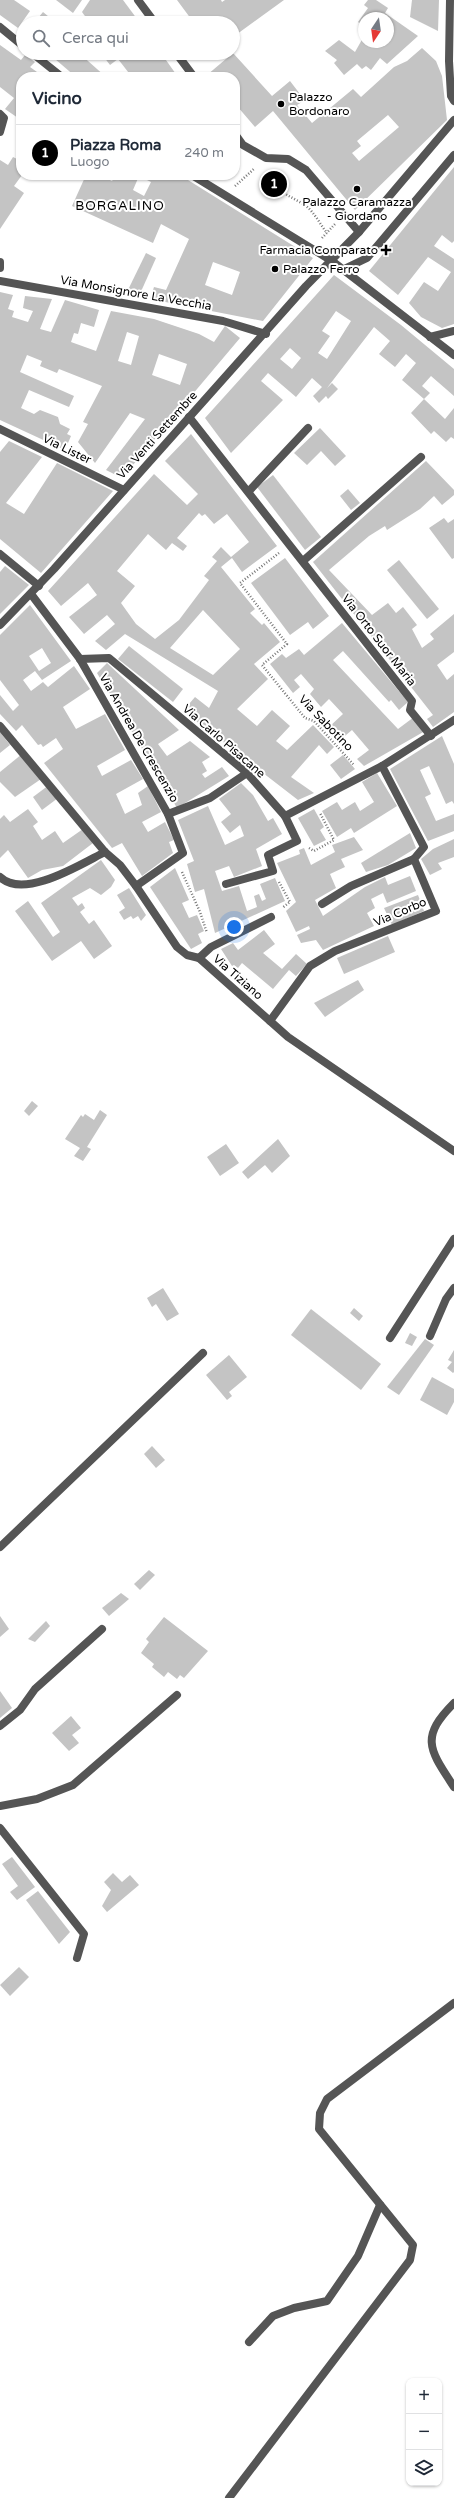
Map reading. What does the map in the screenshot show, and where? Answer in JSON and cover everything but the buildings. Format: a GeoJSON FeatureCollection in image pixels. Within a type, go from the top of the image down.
{"type":"FeatureCollection","features":[{"type":"Feature","properties":{"kind":"street"},"geometry":{"type":"LineString","coordinates":[[138,0],[149,16]]}},
{"type":"Feature","properties":{"kind":"street"},"geometry":{"type":"LineString","coordinates":[[450,0],[449,61],[452,96],[454,101]]}},
{"type":"Feature","properties":{"kind":"street"},"geometry":{"type":"LineString","coordinates":[[0,27],[16,40]]}},
{"type":"Feature","properties":{"kind":"street"},"geometry":{"type":"LineString","coordinates":[[41,60],[56,72]]}},
{"type":"Feature","properties":{"kind":"street"},"geometry":{"type":"LineString","coordinates":[[181,60],[190,72]]}},
{"type":"Feature","properties":{"kind":"street"},"geometry":{"type":"LineString","coordinates":[[0,114],[4,118],[0,132]]}},
{"type":"Feature","properties":{"kind":"street","name":"Via Venti Settembre"},"geometry":{"type":"LineString","coordinates":[[0,625],[39,586],[189,417],[266,334],[306,286],[359,232],[454,120]]}},
{"type":"Feature","properties":{"kind":"street"},"geometry":{"type":"LineString","coordinates":[[240,141],[243,145],[266,158],[288,159],[306,170],[359,232]]}},
{"type":"Feature","properties":{"kind":"street"},"geometry":{"type":"LineString","coordinates":[[342,270],[367,258],[454,155]]}},
{"type":"Feature","properties":{"kind":"street"},"geometry":{"type":"LineString","coordinates":[[200,180],[332,261],[454,355]]}},
{"type":"Feature","properties":{"kind":"street"},"geometry":{"type":"LineString","coordinates":[[0,262],[0,268]]}},
{"type":"Feature","properties":{"kind":"street","name":"Via Monsignore La Vecchia"},"geometry":{"type":"LineString","coordinates":[[0,281],[223,321],[266,334]]}},
{"type":"Feature","properties":{"kind":"street"},"geometry":{"type":"LineString","coordinates":[[430,337],[454,331]]}},
{"type":"Feature","properties":{"kind":"street","name":"Via Orto Suor Maria"},"geometry":{"type":"LineString","coordinates":[[189,417],[249,491],[289,545],[412,701],[410,710],[431,736]]}},
{"type":"Feature","properties":{"kind":"street"},"geometry":{"type":"LineString","coordinates":[[249,491],[308,428]]}},
{"type":"Feature","properties":{"kind":"street","name":"Via Lister"},"geometry":{"type":"LineString","coordinates":[[0,429],[124,490]]}},
{"type":"Feature","properties":{"kind":"street"},"geometry":{"type":"LineString","coordinates":[[303,561],[421,457]]}},
{"type":"Feature","properties":{"kind":"street"},"geometry":{"type":"LineString","coordinates":[[0,554],[39,586]]}},
{"type":"Feature","properties":{"kind":"street","name":"Via Andrea De Crescenzio"},"geometry":{"type":"LineString","coordinates":[[31,594],[80,659],[168,814],[183,853],[176,858]]}},
{"type":"Feature","properties":{"kind":"street","name":"Via Carlo Pisacane"},"geometry":{"type":"LineString","coordinates":[[80,659],[109,658],[247,773],[285,816],[297,841]]}},
{"type":"Feature","properties":{"kind":"street"},"geometry":{"type":"LineString","coordinates":[[285,816],[382,766],[454,720]]}},
{"type":"Feature","properties":{"kind":"street","name":"Via Tiziano"},"geometry":{"type":"LineString","coordinates":[[0,726],[105,852],[120,865],[177,947],[187,955],[199,958],[288,1037],[454,1151]]}},
{"type":"Feature","properties":{"kind":"street"},"geometry":{"type":"LineString","coordinates":[[322,904],[351,886],[414,859],[424,847],[382,766]]}},
{"type":"Feature","properties":{"kind":"street"},"geometry":{"type":"LineString","coordinates":[[168,814],[210,798],[247,773]]}},
{"type":"Feature","properties":{"kind":"street"},"geometry":{"type":"LineString","coordinates":[[226,884],[273,871],[268,855],[297,841]]}},
{"type":"Feature","properties":{"kind":"street"},"geometry":{"type":"LineString","coordinates":[[0,878],[5,882],[31,884],[51,879],[105,852]]}},
{"type":"Feature","properties":{"kind":"street"},"geometry":{"type":"LineString","coordinates":[[136,886],[176,858]]}},
{"type":"Feature","properties":{"kind":"street","name":"Via Corbo"},"geometry":{"type":"LineString","coordinates":[[270,1021],[310,966],[335,951],[436,911],[414,859]]}},
{"type":"Feature","properties":{"kind":"street"},"geometry":{"type":"LineString","coordinates":[[199,958],[211,947],[271,917]]}},
{"type":"Feature","properties":{"kind":"street"},"geometry":{"type":"LineString","coordinates":[[390,1338],[454,1239]]}},
{"type":"Feature","properties":{"kind":"street"},"geometry":{"type":"LineString","coordinates":[[430,1336],[446,1299],[454,1288]]}},
{"type":"Feature","properties":{"kind":"street"},"geometry":{"type":"LineString","coordinates":[[0,1547],[203,1353]]}},
{"type":"Feature","properties":{"kind":"street"},"geometry":{"type":"LineString","coordinates":[[0,1726],[20,1710],[35,1689],[102,1629]]}},
{"type":"Feature","properties":{"kind":"street"},"geometry":{"type":"LineString","coordinates":[[0,1806],[37,1799],[73,1785],[177,1695]]}},
{"type":"Feature","properties":{"kind":"street"},"geometry":{"type":"LineString","coordinates":[[454,1703],[434,1726],[430,1741],[436,1760],[454,1787]]}},
{"type":"Feature","properties":{"kind":"street"},"geometry":{"type":"LineString","coordinates":[[0,1828],[84,1934],[77,1958]]}},
{"type":"Feature","properties":{"kind":"street"},"geometry":{"type":"LineString","coordinates":[[229,2498],[410,2260],[413,2245],[320,2130],[320,2113],[328,2098],[454,2003]]}},
{"type":"Feature","properties":{"kind":"street"},"geometry":{"type":"LineString","coordinates":[[249,2342],[273,2316],[294,2308],[327,2301],[358,2256],[380,2204]]}},
{"type":"Feature","properties":{"kind":"path"},"geometry":{"type":"LineString","coordinates":[[225,196],[266,158]]}},
{"type":"Feature","properties":{"kind":"path"},"geometry":{"type":"LineString","coordinates":[[278,189],[307,206],[327,233]]}},
{"type":"Feature","properties":{"kind":"path"},"geometry":{"type":"LineString","coordinates":[[313,249],[327,233],[346,217]]}},
{"type":"Feature","properties":{"kind":"path","name":"Via Sabotino"},"geometry":{"type":"LineString","coordinates":[[289,545],[240,583],[287,644],[262,665],[305,718],[314,721],[363,776]]}},
{"type":"Feature","properties":{"kind":"path"},"geometry":{"type":"LineString","coordinates":[[297,841],[314,851],[334,840],[314,802]]}},
{"type":"Feature","properties":{"kind":"path"},"geometry":{"type":"LineString","coordinates":[[176,858],[200,912],[211,947]]}},
{"type":"Feature","properties":{"kind":"path"},"geometry":{"type":"LineString","coordinates":[[271,917],[290,902],[273,871]]}},
{"type":"Feature","properties":{"kind":"place","name":"Palazzo Bordonaro"},"geometry":{"type":"Point","coordinates":[281,104]}},
{"type":"Feature","properties":{"kind":"place","name":"Piazza Roma"},"geometry":{"type":"Point","coordinates":[274,184]}},
{"type":"Feature","properties":{"kind":"place","name":"Palazzo Caramazza - Giordano"},"geometry":{"type":"Point","coordinates":[357,189]}},
{"type":"Feature","properties":{"kind":"place","name":"Farmacia Comparato"},"geometry":{"type":"Point","coordinates":[386,250]}},
{"type":"Feature","properties":{"kind":"place","name":"Palazzo Ferro"},"geometry":{"type":"Point","coordinates":[275,269]}},
{"type":"Feature","properties":{"kind":"district","name":"BORGALINO"},"geometry":{"type":"Point","coordinates":[120,206]}}]}
